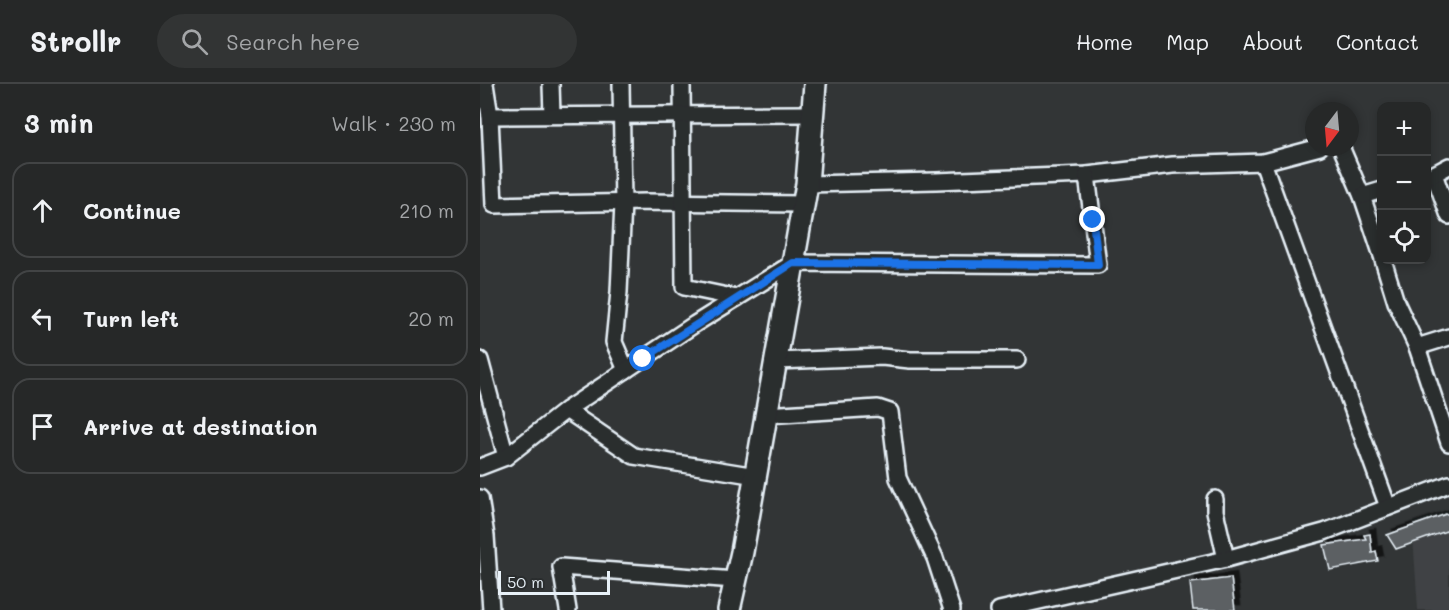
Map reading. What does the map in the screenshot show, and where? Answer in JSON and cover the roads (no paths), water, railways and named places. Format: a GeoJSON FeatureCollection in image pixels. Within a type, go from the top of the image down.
{"type":"FeatureCollection","features":[{"type":"Feature","properties":{"kind":"main road"},"geometry":{"type":"LineString","coordinates":[[729,610],[756,476],[805,194],[815,84]]}},
{"type":"Feature","properties":{"kind":"street"},"geometry":{"type":"LineString","coordinates":[[485,84],[490,116],[494,205],[683,203],[936,181],[1087,175],[1173,165],[1263,162],[1305,151]]}},
{"type":"Feature","properties":{"kind":"street"},"geometry":{"type":"LineString","coordinates":[[551,84],[552,115]]}},
{"type":"Feature","properties":{"kind":"street"},"geometry":{"type":"LineString","coordinates":[[621,84],[623,203],[614,342],[626,370]]}},
{"type":"Feature","properties":{"kind":"street"},"geometry":{"type":"LineString","coordinates":[[682,84],[684,287],[737,298]]}},
{"type":"Feature","properties":{"kind":"street"},"geometry":{"type":"LineString","coordinates":[[490,116],[813,114]]}},
{"type":"Feature","properties":{"kind":"street"},"geometry":{"type":"LineString","coordinates":[[1345,156],[1362,196],[1377,242]]}},
{"type":"Feature","properties":{"kind":"street"},"geometry":{"type":"LineString","coordinates":[[1263,162],[1388,507]]}},
{"type":"Feature","properties":{"kind":"street"},"geometry":{"type":"LineString","coordinates":[[1431,175],[1449,166]]}},
{"type":"Feature","properties":{"kind":"street"},"geometry":{"type":"LineString","coordinates":[[480,467],[506,457],[566,410],[793,263],[1098,265],[1087,175]]}},
{"type":"Feature","properties":{"kind":"street"},"geometry":{"type":"LineString","coordinates":[[1431,177],[1449,216]]}},
{"type":"Feature","properties":{"kind":"street"},"geometry":{"type":"LineString","coordinates":[[1362,196],[1377,192]]}},
{"type":"Feature","properties":{"kind":"street"},"geometry":{"type":"LineString","coordinates":[[1384,264],[1396,302],[1417,347],[1449,443]]}},
{"type":"Feature","properties":{"kind":"street"},"geometry":{"type":"LineString","coordinates":[[1417,347],[1449,337]]}},
{"type":"Feature","properties":{"kind":"street"},"geometry":{"type":"LineString","coordinates":[[776,361],[882,357],[910,360],[1017,360]]}},
{"type":"Feature","properties":{"kind":"street"},"geometry":{"type":"LineString","coordinates":[[480,360],[506,457]]}},
{"type":"Feature","properties":{"kind":"street"},"geometry":{"type":"LineString","coordinates":[[766,415],[878,408],[890,412],[898,478],[935,558],[952,610]]}},
{"type":"Feature","properties":{"kind":"street"},"geometry":{"type":"LineString","coordinates":[[566,410],[634,456],[756,476]]}},
{"type":"Feature","properties":{"kind":"street"},"geometry":{"type":"LineString","coordinates":[[999,610],[1031,606],[1226,560],[1324,532],[1449,484]]}},
{"type":"Feature","properties":{"kind":"street"},"geometry":{"type":"LineString","coordinates":[[480,498],[491,610]]}},
{"type":"Feature","properties":{"kind":"street"},"geometry":{"type":"LineString","coordinates":[[1215,499],[1215,511],[1226,560]]}},
{"type":"Feature","properties":{"kind":"street"},"geometry":{"type":"LineString","coordinates":[[568,610],[561,567],[735,580]]}}]}
